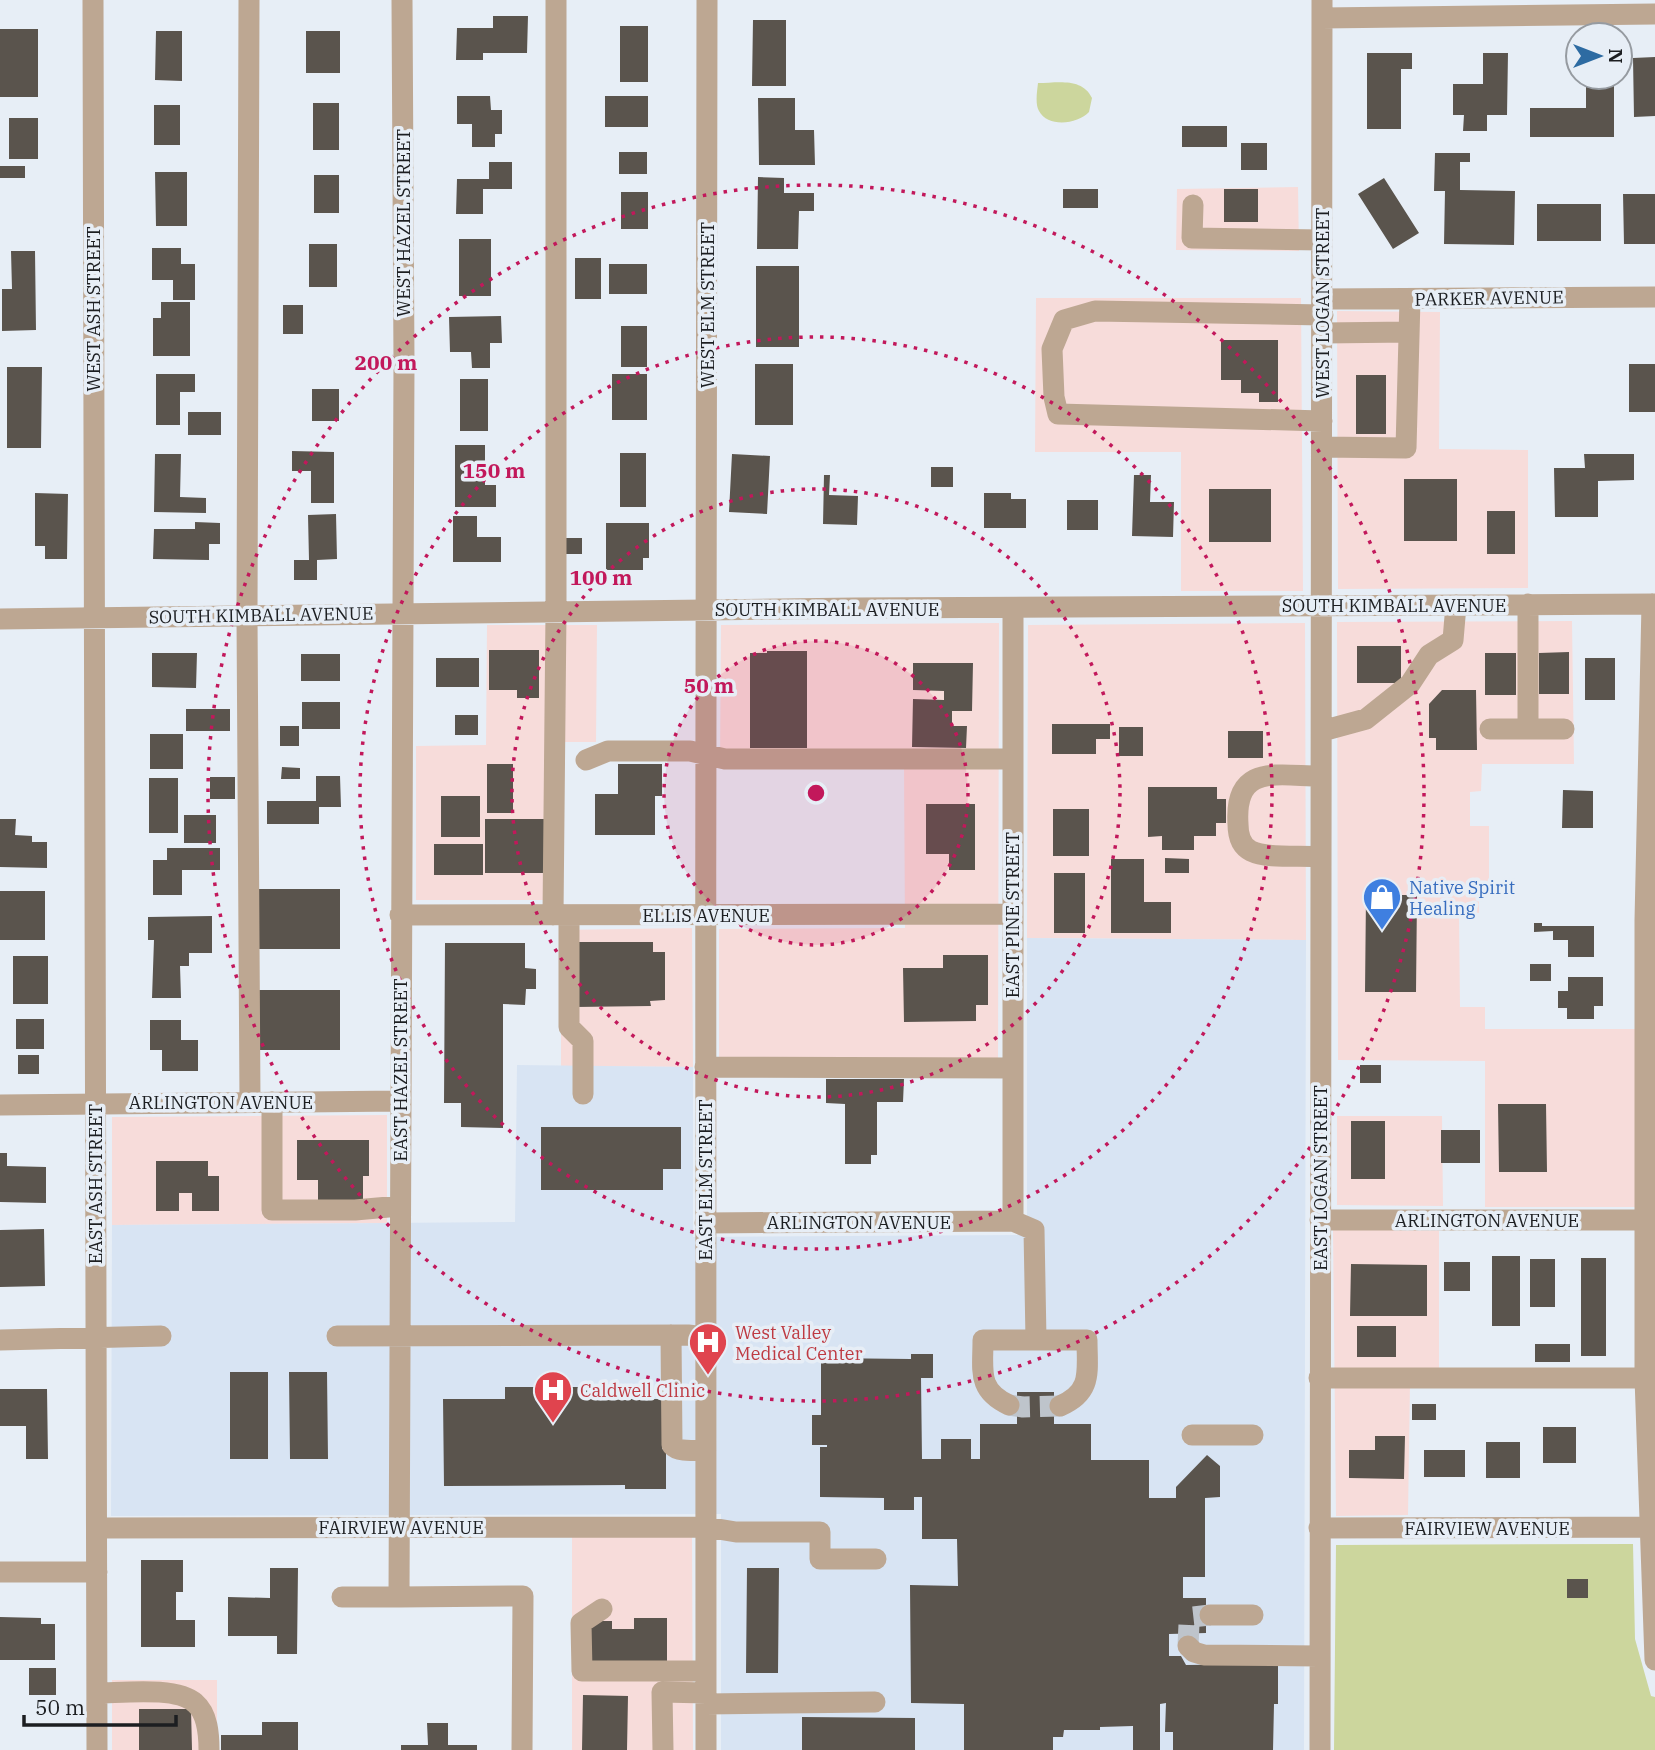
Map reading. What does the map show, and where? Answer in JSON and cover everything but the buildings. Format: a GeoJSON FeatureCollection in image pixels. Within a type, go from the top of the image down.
{"type":"FeatureCollection","features":[{"type":"Feature","properties":{"kind":"street","name":"WEST ASH STREET"},"geometry":{"type":"LineString","coordinates":[[93,0],[93,618]]}},
{"type":"Feature","properties":{"kind":"street"},"geometry":{"type":"LineString","coordinates":[[249,0],[247,616],[250,1102]]}},
{"type":"Feature","properties":{"kind":"street","name":"WEST HAZEL STREET"},"geometry":{"type":"LineString","coordinates":[[402,0],[402,613]]}},
{"type":"Feature","properties":{"kind":"street"},"geometry":{"type":"LineString","coordinates":[[556,0],[556,612],[561,915],[569,1027],[583,1041],[583,1094]]}},
{"type":"Feature","properties":{"kind":"street","name":"WEST ELM STREET"},"geometry":{"type":"LineString","coordinates":[[706,0],[706,610]]}},
{"type":"Feature","properties":{"kind":"street"},"geometry":{"type":"LineString","coordinates":[[1322,9],[1655,14]]}},
{"type":"Feature","properties":{"kind":"street","name":"WEST LOGAN STREET"},"geometry":{"type":"LineString","coordinates":[[1322,9],[1322,606]]}},
{"type":"Feature","properties":{"kind":"street"},"geometry":{"type":"LineString","coordinates":[[1193,205],[1192,238],[1322,240]]}},
{"type":"Feature","properties":{"kind":"street","name":"PARKER AVENUE"},"geometry":{"type":"LineString","coordinates":[[1323,316],[1410,299],[1655,296]]}},
{"type":"Feature","properties":{"kind":"street"},"geometry":{"type":"LineString","coordinates":[[1322,447],[1406,448],[1410,299]]}},
{"type":"Feature","properties":{"kind":"street"},"geometry":{"type":"LineString","coordinates":[[1322,421],[1058,414],[1054,397],[1052,349],[1064,320],[1095,311],[1323,316],[1409,332]]}},
{"type":"Feature","properties":{"kind":"street"},"geometry":{"type":"LineString","coordinates":[[1528,604],[1528,729]]}},
{"type":"Feature","properties":{"kind":"street","name":"SOUTH KIMBALL AVENUE"},"geometry":{"type":"LineString","coordinates":[[0,619],[706,610],[1654,604]]}},
{"type":"Feature","properties":{"kind":"street"},"geometry":{"type":"LineString","coordinates":[[1654,604],[1650,921],[1650,1378],[1655,1660]]}},
{"type":"Feature","properties":{"kind":"street"},"geometry":{"type":"LineString","coordinates":[[1322,732],[1366,719],[1410,684],[1429,655],[1453,640],[1456,605]]}},
{"type":"Feature","properties":{"kind":"street","name":"EAST LOGAN STREET"},"geometry":{"type":"LineString","coordinates":[[1320,1750],[1322,606]]}},
{"type":"Feature","properties":{"kind":"street","name":"EAST PINE STREET"},"geometry":{"type":"LineString","coordinates":[[1013,608],[1013,1221]]}},
{"type":"Feature","properties":{"kind":"street","name":"EAST ELM STREET"},"geometry":{"type":"LineString","coordinates":[[706,610],[706,1750]]}},
{"type":"Feature","properties":{"kind":"street","name":"EAST HAZEL STREET"},"geometry":{"type":"LineString","coordinates":[[399,1597],[402,613]]}},
{"type":"Feature","properties":{"kind":"street","name":"EAST ASH STREET"},"geometry":{"type":"LineString","coordinates":[[93,618],[97,1750]]}},
{"type":"Feature","properties":{"kind":"street"},"geometry":{"type":"LineString","coordinates":[[1490,729],[1563,729]]}},
{"type":"Feature","properties":{"kind":"street"},"geometry":{"type":"LineString","coordinates":[[586,760],[608,751],[690,751],[725,759],[1013,759]]}},
{"type":"Feature","properties":{"kind":"street"},"geometry":{"type":"LineString","coordinates":[[1321,776],[1268,776],[1255,779],[1245,786],[1239,798],[1237,816],[1238,834],[1245,847],[1255,853],[1321,858]]}},
{"type":"Feature","properties":{"kind":"street","name":"ELLIS AVENUE"},"geometry":{"type":"LineString","coordinates":[[400,915],[1012,914]]}},
{"type":"Feature","properties":{"kind":"street"},"geometry":{"type":"LineString","coordinates":[[705,1067],[1012,1068]]}},
{"type":"Feature","properties":{"kind":"street","name":"ARLINGTON AVENUE"},"geometry":{"type":"LineString","coordinates":[[0,1105],[400,1101]]}},
{"type":"Feature","properties":{"kind":"street"},"geometry":{"type":"LineString","coordinates":[[272,1102],[272,1210],[355,1210],[400,1206]]}},
{"type":"Feature","properties":{"kind":"street","name":"ARLINGTON AVENUE"},"geometry":{"type":"LineString","coordinates":[[1320,1220],[1650,1220]]}},
{"type":"Feature","properties":{"kind":"street"},"geometry":{"type":"LineString","coordinates":[[1013,1221],[1034,1230],[1036,1339]]}},
{"type":"Feature","properties":{"kind":"street","name":"ARLINGTON AVENUE"},"geometry":{"type":"LineString","coordinates":[[705,1223],[1013,1221]]}},
{"type":"Feature","properties":{"kind":"street"},"geometry":{"type":"LineString","coordinates":[[671,1335],[672,1445],[681,1450],[706,1450]]}},
{"type":"Feature","properties":{"kind":"street"},"geometry":{"type":"LineString","coordinates":[[0,1340],[161,1336]]}},
{"type":"Feature","properties":{"kind":"street"},"geometry":{"type":"LineString","coordinates":[[337,1336],[705,1337]]}},
{"type":"Feature","properties":{"kind":"street"},"geometry":{"type":"LineString","coordinates":[[1009,1405],[994,1398],[986,1386],[983,1340],[1087,1340],[1087,1373],[1082,1391],[1074,1400],[1059,1406]]}},
{"type":"Feature","properties":{"kind":"street"},"geometry":{"type":"LineString","coordinates":[[1319,1378],[1650,1378]]}},
{"type":"Feature","properties":{"kind":"street"},"geometry":{"type":"LineString","coordinates":[[1192,1435],[1253,1435]]}},
{"type":"Feature","properties":{"kind":"street","name":"FAIRVIEW AVENUE"},"geometry":{"type":"LineString","coordinates":[[97,1528],[706,1527],[736,1532],[820,1532],[820,1559],[876,1559]]}},
{"type":"Feature","properties":{"kind":"street","name":"FAIRVIEW AVENUE"},"geometry":{"type":"LineString","coordinates":[[1319,1528],[1653,1527]]}},
{"type":"Feature","properties":{"kind":"street"},"geometry":{"type":"LineString","coordinates":[[0,1572],[97,1572]]}},
{"type":"Feature","properties":{"kind":"street"},"geometry":{"type":"LineString","coordinates":[[342,1597],[523,1596],[522,1750]]}},
{"type":"Feature","properties":{"kind":"street"},"geometry":{"type":"LineString","coordinates":[[602,1609],[581,1623],[582,1671],[706,1671]]}},
{"type":"Feature","properties":{"kind":"street"},"geometry":{"type":"LineString","coordinates":[[1210,1615],[1253,1615]]}},
{"type":"Feature","properties":{"kind":"street"},"geometry":{"type":"LineString","coordinates":[[1188,1646],[1194,1652],[1204,1655],[1319,1656]]}},
{"type":"Feature","properties":{"kind":"street"},"geometry":{"type":"LineString","coordinates":[[663,1750],[662,1692],[706,1698],[875,1702]]}},
{"type":"Feature","properties":{"kind":"street"},"geometry":{"type":"LineString","coordinates":[[97,1693],[161,1693],[186,1698],[196,1704],[205,1719],[209,1732],[209,1750]]}},
{"type":"Feature","properties":{"kind":"shaded area"},"geometry":{"type":"Polygon","coordinates":[[[1298,187],[1299,251],[1176,250],[1177,189],[1298,187]]]}},
{"type":"Feature","properties":{"kind":"shaded area"},"geometry":{"type":"Polygon","coordinates":[[[1036,298],[1301,298],[1303,591],[1181,591],[1181,452],[1035,452],[1036,298]]]}},
{"type":"Feature","properties":{"kind":"shaded area"},"geometry":{"type":"Polygon","coordinates":[[[1337,311],[1440,312],[1439,449],[1528,450],[1528,588],[1338,589],[1337,311]]]}},
{"type":"Feature","properties":{"kind":"shaded area"},"geometry":{"type":"Polygon","coordinates":[[[1572,621],[1574,764],[1482,764],[1481,791],[1470,792],[1470,826],[1489,826],[1489,893],[1479,894],[1479,913],[1459,913],[1460,1007],[1485,1007],[1485,1029],[1635,1029],[1636,1207],[1485,1207],[1485,1061],[1338,1060],[1337,622],[1572,621]]]}},
{"type":"Feature","properties":{"kind":"shaded area"},"geometry":{"type":"Polygon","coordinates":[[[999,623],[998,1071],[719,1073],[719,929],[905,928],[904,767],[720,767],[721,625],[999,623]]]}},
{"type":"Feature","properties":{"kind":"shaded area"},"geometry":{"type":"Polygon","coordinates":[[[1305,623],[1306,940],[1027,938],[1028,625],[1305,623]]]}},
{"type":"Feature","properties":{"kind":"shaded area"},"geometry":{"type":"Polygon","coordinates":[[[487,625],[597,625],[596,742],[562,742],[562,900],[416,900],[416,746],[486,745],[487,625]]]}},
{"type":"Feature","properties":{"kind":"shaded area"},"geometry":{"type":"Polygon","coordinates":[[[692,928],[693,1067],[561,1066],[561,930],[692,928]]]}},
{"type":"Feature","properties":{"kind":"shaded area","name":"West Valley Medical Center"},"geometry":{"type":"Polygon","coordinates":[[[1027,938],[1306,940],[1304,1750],[721,1750],[721,1514],[111,1516],[112,1225],[515,1222],[517,1065],[693,1067],[693,1237],[1027,1235],[1027,938]]]}},
{"type":"Feature","properties":{"kind":"shaded area"},"geometry":{"type":"Polygon","coordinates":[[[387,1115],[387,1223],[112,1225],[112,1117],[387,1115]]]}},
{"type":"Feature","properties":{"kind":"shaded area"},"geometry":{"type":"Polygon","coordinates":[[[1337,1116],[1442,1116],[1443,1206],[1337,1205],[1337,1116]]]}},
{"type":"Feature","properties":{"kind":"shaded area"},"geometry":{"type":"Polygon","coordinates":[[[1333,1230],[1439,1230],[1439,1382],[1410,1383],[1408,1515],[1336,1516],[1333,1230]]]}},
{"type":"Feature","properties":{"kind":"shaded area"},"geometry":{"type":"Polygon","coordinates":[[[692,1536],[693,1750],[572,1750],[572,1537],[692,1536]]]}},
{"type":"Feature","properties":{"kind":"shaded area"},"geometry":{"type":"Polygon","coordinates":[[[112,1680],[217,1680],[217,1750],[112,1750],[112,1680]]]}},
{"type":"Feature","properties":{"kind":"green space"},"geometry":{"type":"Polygon","coordinates":[[[1038,83],[1068,83],[1082,87],[1092,98],[1089,112],[1071,121],[1049,120],[1038,108],[1038,83]]]}},
{"type":"Feature","properties":{"kind":"green space"},"geometry":{"type":"Polygon","coordinates":[[[1633,1544],[1635,1639],[1651,1696],[1655,1697],[1655,1750],[1334,1750],[1336,1545],[1633,1544]]]}},
{"type":"Feature","properties":{"kind":"tunnel"},"geometry":{"type":"LineString","coordinates":[[1009,1405],[1060,1406]]}},
{"type":"Feature","properties":{"kind":"tunnel"},"geometry":{"type":"LineString","coordinates":[[1188,1646],[1192,1617],[1210,1615]]}},
{"type":"Feature","properties":{"kind":"place","name":"Native Spirit Healing"},"geometry":{"type":"Point","coordinates":[1382,931]}},
{"type":"Feature","properties":{"kind":"place","name":"West Valley Medical Center"},"geometry":{"type":"Point","coordinates":[708,1376]}},
{"type":"Feature","properties":{"kind":"place","name":"Caldwell Clinic"},"geometry":{"type":"Point","coordinates":[553,1424]}}]}
